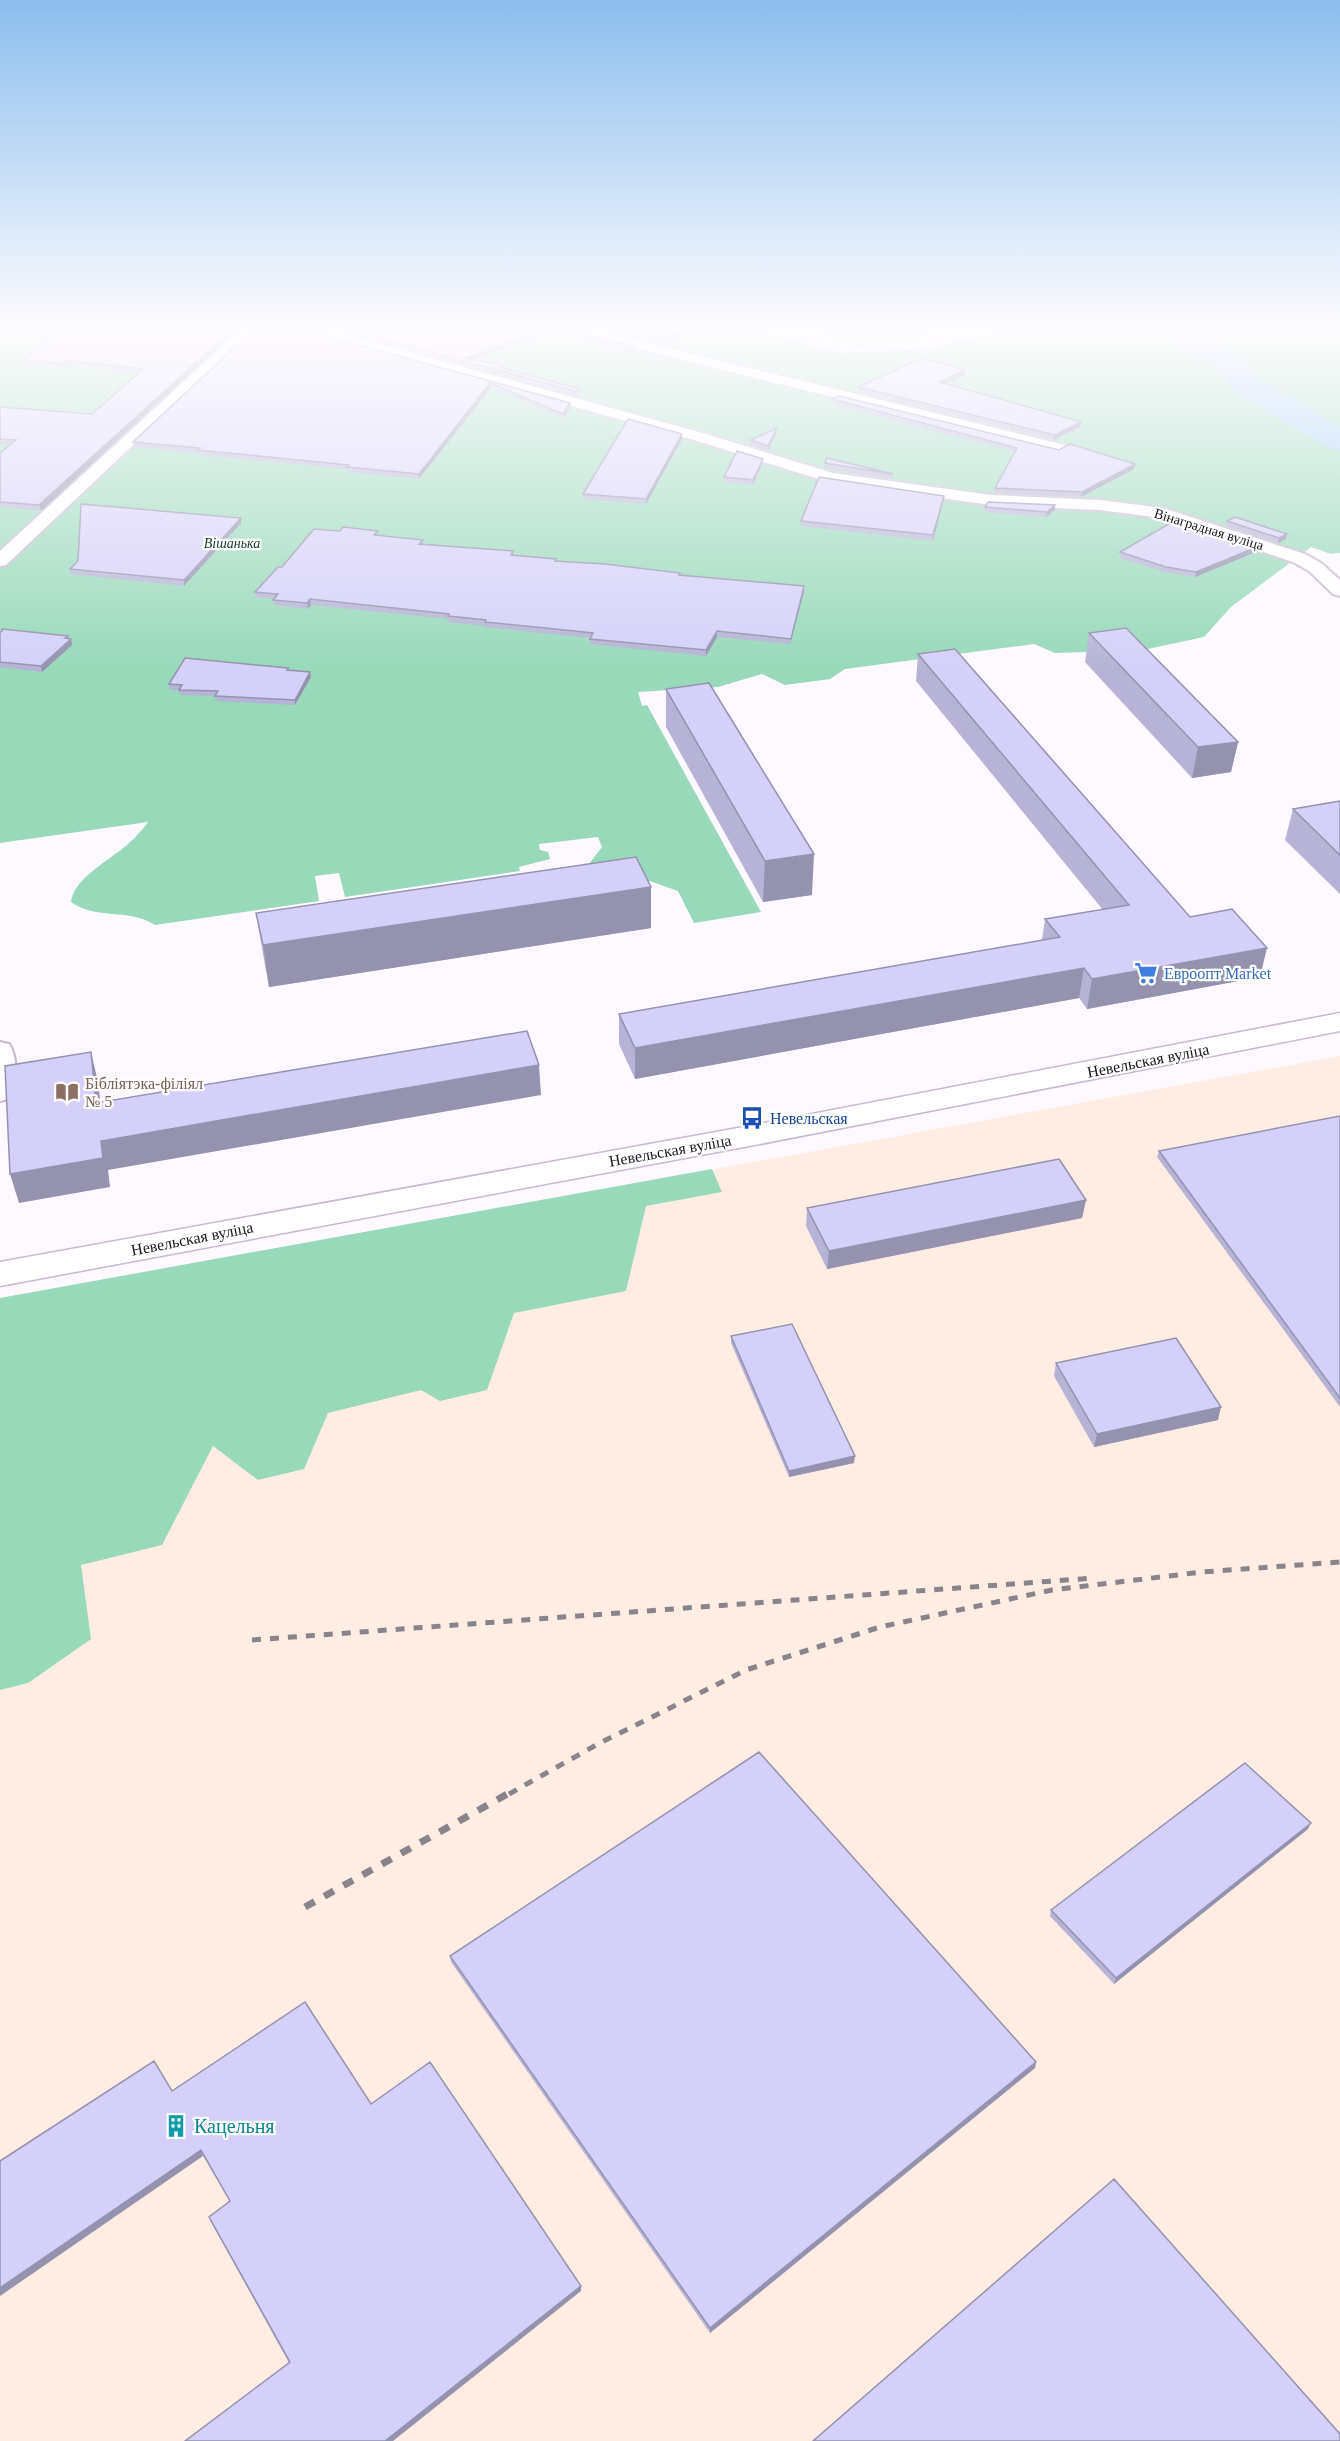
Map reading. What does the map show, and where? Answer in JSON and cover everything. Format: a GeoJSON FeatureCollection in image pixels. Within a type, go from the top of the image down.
{"type":"FeatureCollection","features":[{"type":"Feature","properties":{"kind":"street"},"geometry":{"type":"LineString","coordinates":[[0,561],[126,444]]}},
{"type":"Feature","properties":{"kind":"street","name":"Вінаградная вуліца"},"geometry":{"type":"LineString","coordinates":[[722,444],[831,478],[991,500],[1100,505],[1163,513],[1299,558],[1315,567],[1340,590]]}},
{"type":"Feature","properties":{"kind":"street"},"geometry":{"type":"LineString","coordinates":[[1042,444],[1059,448]]}},
{"type":"Feature","properties":{"kind":"street","name":"Невельская вуліца"},"geometry":{"type":"LineString","coordinates":[[0,1274],[760,1134],[1340,1022]]}},
{"type":"Feature","properties":{"kind":"street"},"geometry":{"type":"LineString","coordinates":[[0,1094],[1,1054]]}},
{"type":"Feature","properties":{"kind":"shaded area"},"geometry":{"type":"Polygon","coordinates":[[[1340,1056],[1340,2441],[0,2441],[0,1298],[1340,1056]]]}},
{"type":"Feature","properties":{"kind":"green space","name":"Вішанька"},"geometry":{"type":"Polygon","coordinates":[[[0,444],[1340,444],[1340,553],[1331,554],[1311,547],[1231,607],[1204,637],[1143,650],[1055,653],[1034,644],[845,669],[830,679],[785,685],[762,674],[718,687],[638,692],[642,706],[647,705],[761,912],[694,923],[678,891],[650,881],[589,889],[582,873],[602,847],[598,837],[539,844],[540,850],[548,852],[550,859],[519,867],[520,871],[345,897],[339,873],[315,876],[319,901],[155,925],[134,917],[91,911],[71,902],[73,894],[84,879],[129,843],[148,822],[0,843],[0,444]]]}},
{"type":"Feature","properties":{"kind":"green space"},"geometry":{"type":"Polygon","coordinates":[[[712,1169],[722,1192],[646,1206],[626,1291],[514,1313],[487,1390],[440,1401],[421,1390],[328,1413],[304,1469],[258,1480],[213,1446],[162,1545],[81,1565],[91,1639],[28,1683],[0,1690],[0,1298],[712,1169]]]}},
{"type":"Feature","properties":{"kind":"building"},"geometry":{"type":"Polygon","coordinates":[[[11,444],[106,444],[39,505],[0,502],[0,453],[11,444]]]}},
{"type":"Feature","properties":{"kind":"building"},"geometry":{"type":"Polygon","coordinates":[[[154,444],[442,444],[419,474],[197,450],[200,448],[154,444]]]}},
{"type":"Feature","properties":{"kind":"building"},"geometry":{"type":"Polygon","coordinates":[[[613,444],[677,444],[646,499],[583,494],[613,444]]]}},
{"type":"Feature","properties":{"kind":"building"},"geometry":{"type":"Polygon","coordinates":[[[1002,444],[1034,444],[1059,450],[1070,444],[1135,464],[1082,492],[995,488],[1017,448],[1002,444]]]}},
{"type":"Feature","properties":{"kind":"building"},"geometry":{"type":"Polygon","coordinates":[[[737,451],[763,459],[753,480],[724,477],[737,451]]]}},
{"type":"Feature","properties":{"kind":"building"},"geometry":{"type":"Polygon","coordinates":[[[827,458],[893,474],[825,463],[827,458]]]}},
{"type":"Feature","properties":{"kind":"building"},"geometry":{"type":"Polygon","coordinates":[[[819,477],[944,496],[933,535],[801,521],[819,477]]]}},
{"type":"Feature","properties":{"kind":"building"},"geometry":{"type":"Polygon","coordinates":[[[988,502],[1055,505],[1047,512],[985,507],[988,502]]]}},
{"type":"Feature","properties":{"kind":"building"},"geometry":{"type":"Polygon","coordinates":[[[81,504],[241,518],[184,580],[70,569],[78,561],[81,504]]]}},
{"type":"Feature","properties":{"kind":"building"},"geometry":{"type":"Polygon","coordinates":[[[1235,517],[1287,534],[1279,538],[1227,521],[1235,517]]]}},
{"type":"Feature","properties":{"kind":"building"},"geometry":{"type":"Polygon","coordinates":[[[1174,521],[1257,547],[1196,572],[1166,567],[1120,552],[1174,521]]]}},
{"type":"Feature","properties":{"kind":"building"},"geometry":{"type":"Polygon","coordinates":[[[343,527],[378,531],[374,535],[423,540],[419,544],[513,551],[511,555],[556,559],[555,561],[605,564],[680,573],[679,575],[804,586],[791,639],[717,631],[706,650],[590,639],[593,633],[485,622],[486,620],[448,616],[449,614],[310,599],[307,603],[273,600],[278,594],[255,592],[278,567],[282,567],[314,529],[340,531],[343,527]]]}},
{"type":"Feature","properties":{"kind":"building"},"geometry":{"type":"Polygon","coordinates":[[[1126,628],[1238,742],[1198,747],[1089,633],[1126,628]]]}},
{"type":"Feature","properties":{"kind":"building"},"geometry":{"type":"Polygon","coordinates":[[[3,629],[68,636],[65,638],[71,639],[41,666],[0,662],[0,633],[3,629]]]}},
{"type":"Feature","properties":{"kind":"building"},"geometry":{"type":"Polygon","coordinates":[[[955,649],[1190,917],[1232,909],[1267,948],[1092,979],[1084,968],[635,1048],[619,1014],[1060,937],[1045,919],[1129,905],[918,654],[955,649]]]}},
{"type":"Feature","properties":{"kind":"building"},"geometry":{"type":"Polygon","coordinates":[[[185,658],[310,672],[295,700],[215,696],[218,691],[179,690],[182,685],[169,684],[185,658]]]}},
{"type":"Feature","properties":{"kind":"building"},"geometry":{"type":"Polygon","coordinates":[[[709,683],[814,854],[765,861],[666,689],[709,683]]]}},
{"type":"Feature","properties":{"kind":"building"},"geometry":{"type":"Polygon","coordinates":[[[1340,801],[1340,855],[1293,809],[1340,801]]]}},
{"type":"Feature","properties":{"kind":"building"},"geometry":{"type":"Polygon","coordinates":[[[636,857],[651,887],[263,945],[256,913],[636,857]]]}},
{"type":"Feature","properties":{"kind":"building"},"geometry":{"type":"Polygon","coordinates":[[[527,1031],[539,1065],[101,1141],[103,1158],[10,1174],[5,1066],[91,1052],[96,1103],[527,1031]]]}},
{"type":"Feature","properties":{"kind":"building"},"geometry":{"type":"Polygon","coordinates":[[[1340,1116],[1340,1398],[1159,1151],[1340,1116]]]}},
{"type":"Feature","properties":{"kind":"building"},"geometry":{"type":"Polygon","coordinates":[[[1059,1159],[1086,1200],[829,1251],[807,1208],[1059,1159]]]}},
{"type":"Feature","properties":{"kind":"building"},"geometry":{"type":"Polygon","coordinates":[[[792,1324],[855,1456],[789,1471],[731,1336],[792,1324]]]}},
{"type":"Feature","properties":{"kind":"building"},"geometry":{"type":"Polygon","coordinates":[[[1176,1338],[1221,1407],[1097,1434],[1056,1363],[1176,1338]]]}},
{"type":"Feature","properties":{"kind":"building"},"geometry":{"type":"Polygon","coordinates":[[[759,1752],[1036,2062],[710,2328],[450,1956],[759,1752]]]}},
{"type":"Feature","properties":{"kind":"building"},"geometry":{"type":"Polygon","coordinates":[[[1245,1763],[1311,1823],[1116,1978],[1051,1910],[1245,1763]]]}},
{"type":"Feature","properties":{"kind":"building"},"geometry":{"type":"Polygon","coordinates":[[[305,2002],[371,2104],[430,2062],[581,2286],[385,2441],[185,2441],[290,2362],[209,2217],[230,2201],[201,2150],[0,2288],[0,2161],[154,2061],[172,2091],[305,2002]]]}},
{"type":"Feature","properties":{"kind":"building"},"geometry":{"type":"Polygon","coordinates":[[[1114,2179],[1340,2434],[1340,2441],[813,2441],[1114,2179]]]}},
{"type":"Feature","properties":{"kind":"railway"},"geometry":{"type":"LineString","coordinates":[[509,1794],[598,1744],[746,1670],[880,1627],[1052,1590],[1202,1572],[1340,1562]]}},
{"type":"Feature","properties":{"kind":"railway"},"geometry":{"type":"LineString","coordinates":[[252,1640],[1094,1578]]}},
{"type":"Feature","properties":{"kind":"railway"},"geometry":{"type":"LineString","coordinates":[[305,1907],[511,1792]]}},
{"type":"Feature","properties":{"kind":"place","name":"Евроопт Market"},"geometry":{"type":"Point","coordinates":[1146,973]}},
{"type":"Feature","properties":{"kind":"place","name":"Бібліятэка-філіял № 5"},"geometry":{"type":"Point","coordinates":[67,1092]}},
{"type":"Feature","properties":{"kind":"place","name":"Невельская"},"geometry":{"type":"Point","coordinates":[752,1118]}},
{"type":"Feature","properties":{"kind":"place","name":"Кацельня"},"geometry":{"type":"Point","coordinates":[176,2126]}}]}
